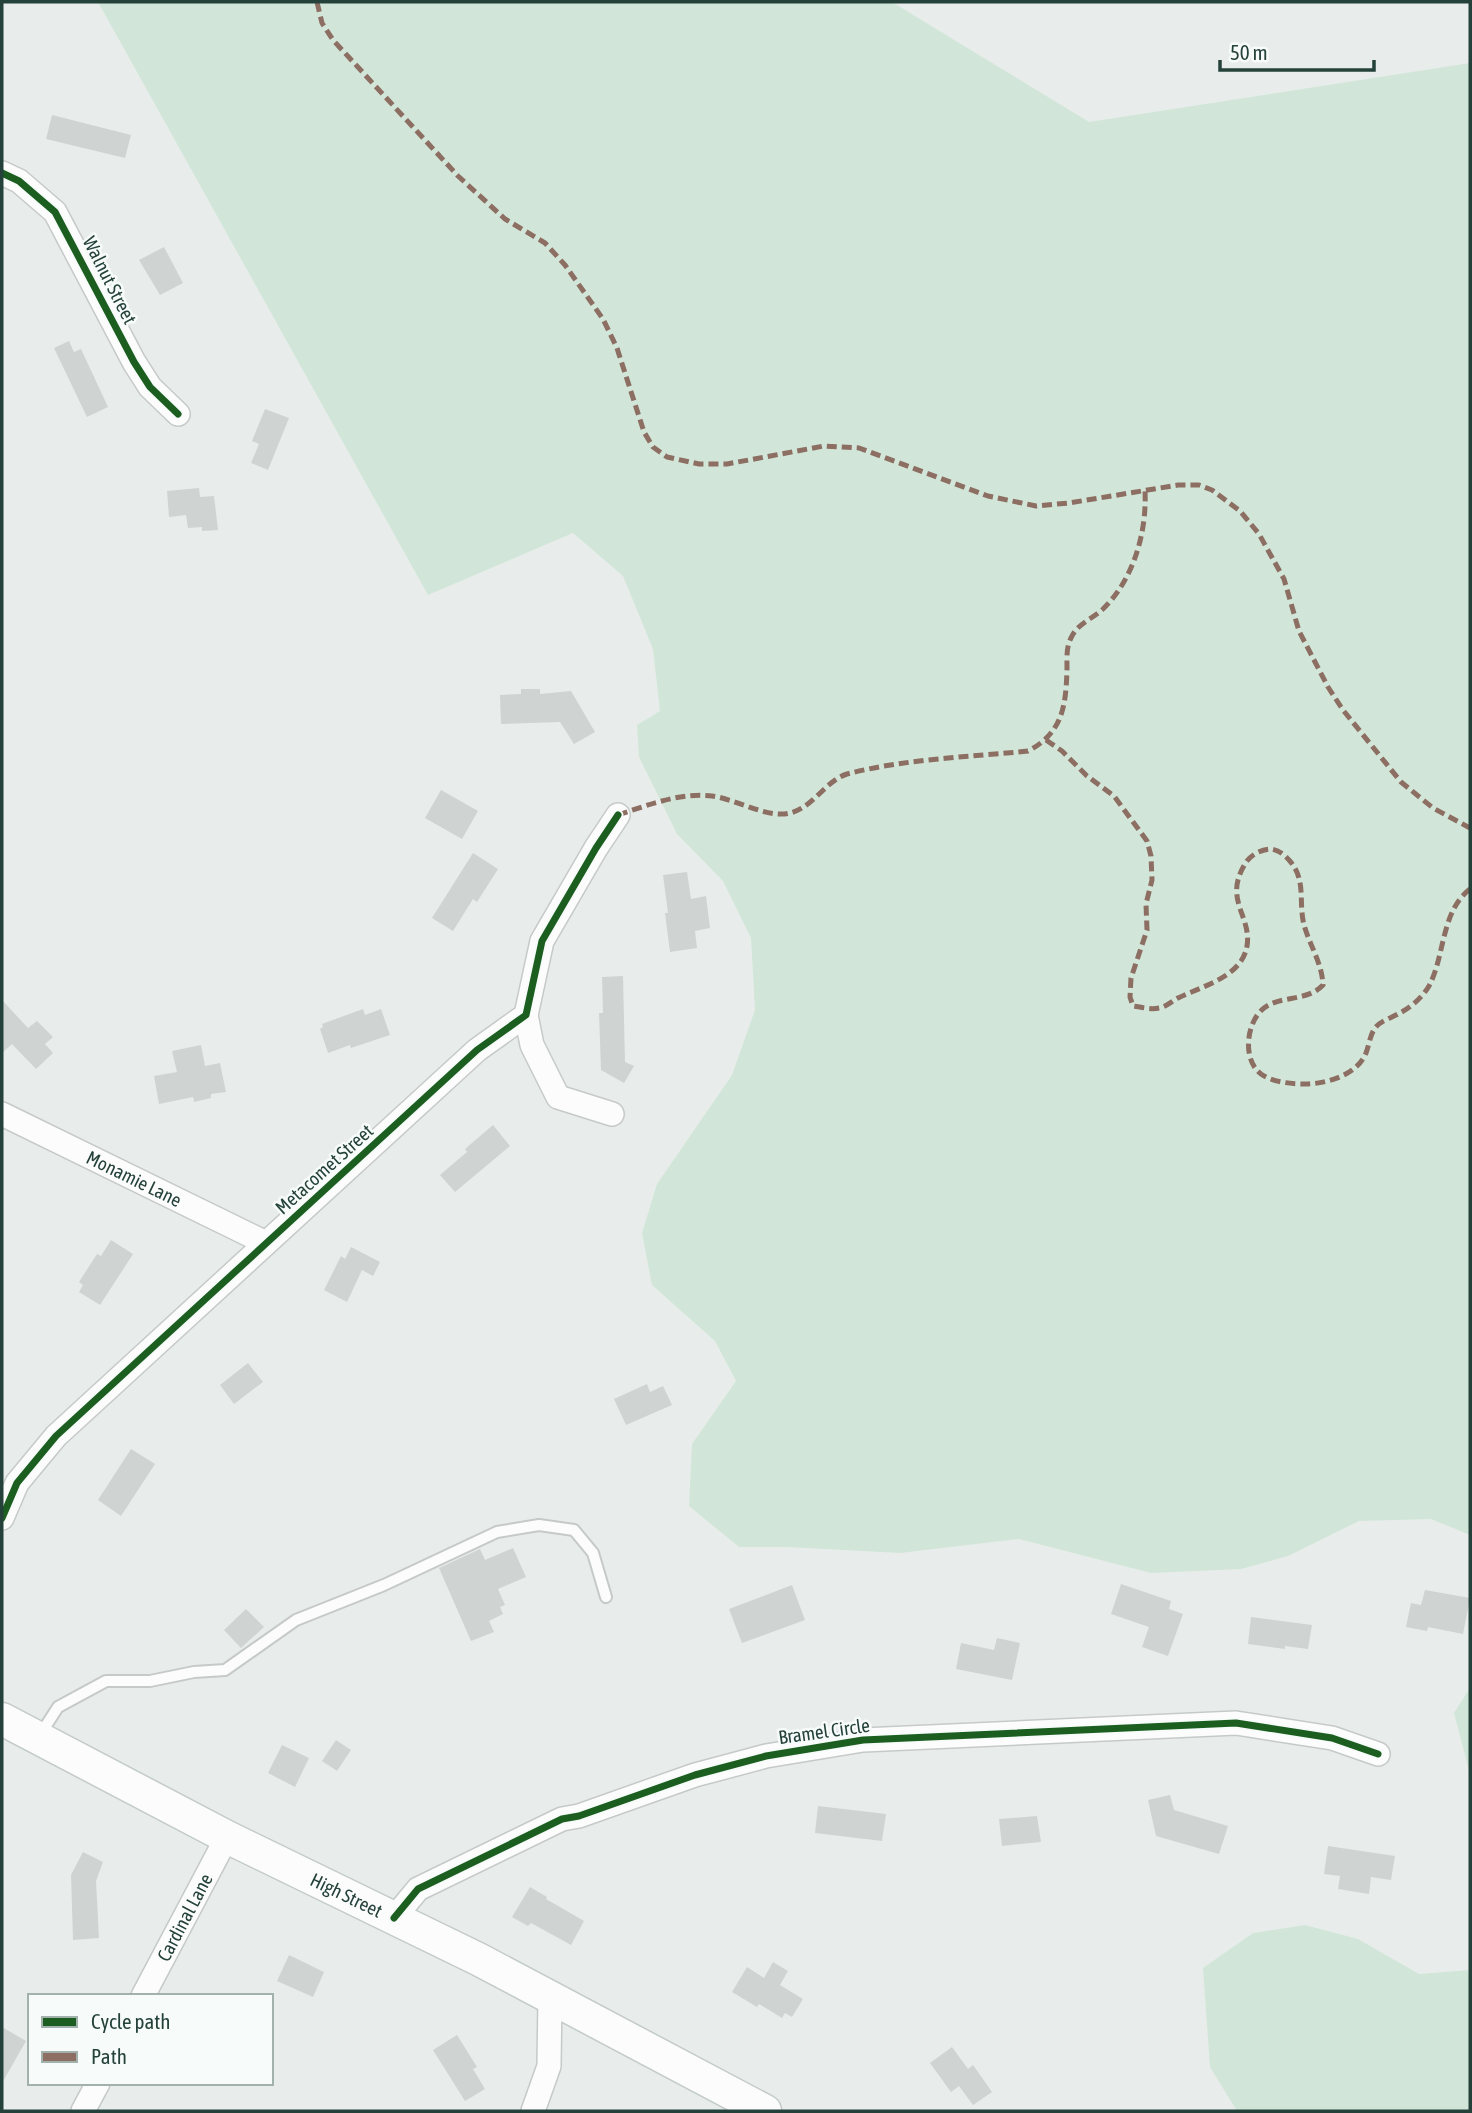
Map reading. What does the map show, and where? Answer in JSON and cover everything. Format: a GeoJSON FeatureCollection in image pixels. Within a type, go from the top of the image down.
{"type":"FeatureCollection","features":[{"type":"Feature","properties":{"kind":"street","name":"Walnut Street"},"geometry":{"type":"LineString","coordinates":[[2,173],[19,181],[55,212],[134,362],[150,387],[178,414]]}},
{"type":"Feature","properties":{"kind":"street"},"geometry":{"type":"LineString","coordinates":[[612,1114],[558,1097],[532,1045],[526,1015],[542,941],[618,815]]}},
{"type":"Feature","properties":{"kind":"street","name":"Metacomet Street"},"geometry":{"type":"LineString","coordinates":[[2,1518],[17,1483],[56,1436],[477,1050],[526,1015]]}},
{"type":"Feature","properties":{"kind":"street","name":"Monamie Lane"},"geometry":{"type":"LineString","coordinates":[[2,1114],[266,1243]]}},
{"type":"Feature","properties":{"kind":"street","name":"High Street"},"geometry":{"type":"LineString","coordinates":[[2,1719],[227,1837],[551,1997],[765,2111]]}},
{"type":"Feature","properties":{"kind":"street","name":"Bramel Circle"},"geometry":{"type":"LineString","coordinates":[[394,1918],[418,1889],[562,1819],[579,1816],[695,1775],[766,1756],[834,1744],[863,1740],[1236,1723],[1332,1738],[1378,1754]]}},
{"type":"Feature","properties":{"kind":"street","name":"Cardinal Lane"},"geometry":{"type":"LineString","coordinates":[[145,1994],[227,1837]]}},
{"type":"Feature","properties":{"kind":"street"},"geometry":{"type":"LineString","coordinates":[[533,2111],[549,2066],[551,1997]]}},
{"type":"Feature","properties":{"kind":"street"},"geometry":{"type":"LineString","coordinates":[[83,2111],[97,2085]]}},
{"type":"Feature","properties":{"kind":"lane"},"geometry":{"type":"LineString","coordinates":[[38,1737],[58,1707],[106,1681],[150,1681],[194,1672],[225,1670],[296,1620],[384,1585],[497,1532],[538,1525],[574,1530],[593,1553],[606,1597]]}},
{"type":"Feature","properties":{"kind":"green space"},"geometry":{"type":"Polygon","coordinates":[[[98,2],[892,2],[1089,122],[1470,63],[1470,1535],[1431,1519],[1359,1521],[1288,1556],[1241,1569],[1151,1573],[1019,1539],[900,1553],[739,1547],[689,1506],[692,1444],[736,1381],[715,1341],[652,1285],[642,1233],[657,1184],[732,1075],[755,1010],[751,938],[723,881],[677,834],[639,757],[637,725],[660,711],[653,649],[623,576],[573,533],[428,595],[98,2]]]}},
{"type":"Feature","properties":{"kind":"green space"},"geometry":{"type":"Polygon","coordinates":[[[1470,1688],[1470,1774],[1454,1713],[1470,1688]]]}},
{"type":"Feature","properties":{"kind":"green space"},"geometry":{"type":"Polygon","coordinates":[[[1305,1925],[1358,1939],[1419,1974],[1470,1970],[1470,2111],[1237,2111],[1210,2067],[1203,1968],[1253,1933],[1305,1925]]]}},
{"type":"Feature","properties":{"kind":"building"},"geometry":{"type":"Polygon","coordinates":[[[52,115],[131,135],[125,158],[46,139],[52,115]]]}},
{"type":"Feature","properties":{"kind":"building"},"geometry":{"type":"Polygon","coordinates":[[[164,247],[183,283],[160,295],[139,260],[164,247]]]}},
{"type":"Feature","properties":{"kind":"building"},"geometry":{"type":"Polygon","coordinates":[[[69,341],[74,352],[81,349],[108,407],[87,417],[54,348],[69,341]]]}},
{"type":"Feature","properties":{"kind":"building"},"geometry":{"type":"Polygon","coordinates":[[[265,409],[289,418],[268,470],[251,463],[259,444],[252,441],[265,409]]]}},
{"type":"Feature","properties":{"kind":"building"},"geometry":{"type":"Polygon","coordinates":[[[199,488],[200,497],[214,496],[218,530],[188,528],[186,515],[169,517],[167,491],[199,488]]]}},
{"type":"Feature","properties":{"kind":"building"},"geometry":{"type":"Polygon","coordinates":[[[521,689],[540,689],[540,694],[571,691],[595,732],[574,744],[560,722],[501,724],[500,695],[521,694],[521,689]]]}},
{"type":"Feature","properties":{"kind":"building"},"geometry":{"type":"Polygon","coordinates":[[[441,790],[478,811],[462,839],[425,818],[441,790]]]}},
{"type":"Feature","properties":{"kind":"building"},"geometry":{"type":"Polygon","coordinates":[[[473,853],[498,869],[477,902],[473,899],[453,931],[432,918],[473,853]]]}},
{"type":"Feature","properties":{"kind":"building"},"geometry":{"type":"Polygon","coordinates":[[[687,872],[691,899],[706,896],[710,928],[695,931],[697,948],[670,952],[663,875],[687,872]]]}},
{"type":"Feature","properties":{"kind":"building"},"geometry":{"type":"Polygon","coordinates":[[[623,976],[625,1062],[634,1066],[624,1083],[601,1070],[599,1013],[603,1013],[602,977],[623,976]]]}},
{"type":"Feature","properties":{"kind":"building"},"geometry":{"type":"Polygon","coordinates":[[[2,1000],[28,1028],[37,1021],[53,1037],[45,1044],[53,1053],[36,1069],[12,1044],[2,1053],[2,1000]]]}},
{"type":"Feature","properties":{"kind":"building"},"geometry":{"type":"Polygon","coordinates":[[[363,1009],[365,1015],[381,1009],[390,1035],[328,1053],[320,1029],[322,1024],[363,1009]]]}},
{"type":"Feature","properties":{"kind":"building"},"geometry":{"type":"Polygon","coordinates":[[[201,1045],[205,1066],[220,1063],[226,1092],[211,1094],[211,1098],[194,1102],[193,1097],[159,1104],[154,1076],[177,1072],[172,1051],[201,1045]]]}},
{"type":"Feature","properties":{"kind":"building"},"geometry":{"type":"Polygon","coordinates":[[[493,1125],[510,1146],[455,1192],[440,1175],[493,1125]]]}},
{"type":"Feature","properties":{"kind":"building"},"geometry":{"type":"Polygon","coordinates":[[[111,1240],[133,1254],[100,1305],[79,1292],[83,1285],[79,1282],[97,1254],[101,1256],[111,1240]]]}},
{"type":"Feature","properties":{"kind":"building"},"geometry":{"type":"Polygon","coordinates":[[[351,1247],[380,1262],[373,1276],[362,1270],[347,1302],[324,1290],[341,1256],[345,1259],[351,1247]]]}},
{"type":"Feature","properties":{"kind":"building"},"geometry":{"type":"Polygon","coordinates":[[[248,1363],[263,1382],[234,1404],[220,1385],[248,1363]]]}},
{"type":"Feature","properties":{"kind":"building"},"geometry":{"type":"Polygon","coordinates":[[[647,1384],[650,1392],[663,1386],[672,1405],[626,1425],[614,1399],[647,1384]]]}},
{"type":"Feature","properties":{"kind":"building"},"geometry":{"type":"Polygon","coordinates":[[[131,1449],[155,1464],[121,1516],[98,1500],[131,1449]]]}},
{"type":"Feature","properties":{"kind":"building"},"geometry":{"type":"Polygon","coordinates":[[[513,1548],[526,1577],[498,1589],[505,1605],[500,1607],[503,1614],[489,1621],[494,1632],[471,1641],[439,1568],[480,1549],[485,1560],[513,1548]]]}},
{"type":"Feature","properties":{"kind":"building"},"geometry":{"type":"Polygon","coordinates":[[[1121,1584],[1171,1601],[1169,1609],[1183,1614],[1168,1656],[1142,1647],[1149,1627],[1111,1614],[1121,1584]]]}},
{"type":"Feature","properties":{"kind":"building"},"geometry":{"type":"Polygon","coordinates":[[[792,1585],[805,1620],[742,1643],[729,1609],[792,1585]]]}},
{"type":"Feature","properties":{"kind":"building"},"geometry":{"type":"Polygon","coordinates":[[[1425,1590],[1470,1598],[1463,1634],[1428,1627],[1427,1631],[1406,1627],[1411,1603],[1421,1605],[1425,1590]]]}},
{"type":"Feature","properties":{"kind":"building"},"geometry":{"type":"Polygon","coordinates":[[[246,1609],[264,1627],[241,1648],[224,1630],[246,1609]]]}},
{"type":"Feature","properties":{"kind":"building"},"geometry":{"type":"Polygon","coordinates":[[[1251,1617],[1312,1625],[1308,1649],[1248,1644],[1251,1617]]]}},
{"type":"Feature","properties":{"kind":"building"},"geometry":{"type":"Polygon","coordinates":[[[997,1638],[1020,1643],[1012,1680],[956,1669],[961,1643],[994,1650],[997,1638]]]}},
{"type":"Feature","properties":{"kind":"building"},"geometry":{"type":"Polygon","coordinates":[[[336,1740],[351,1750],[337,1771],[322,1761],[336,1740]]]}},
{"type":"Feature","properties":{"kind":"building"},"geometry":{"type":"Polygon","coordinates":[[[282,1745],[309,1758],[295,1787],[268,1773],[282,1745]]]}},
{"type":"Feature","properties":{"kind":"building"},"geometry":{"type":"Polygon","coordinates":[[[1170,1795],[1174,1810],[1228,1826],[1219,1854],[1156,1836],[1148,1800],[1170,1795]]]}},
{"type":"Feature","properties":{"kind":"building"},"geometry":{"type":"Polygon","coordinates":[[[818,1806],[886,1814],[882,1841],[815,1833],[818,1806]]]}},
{"type":"Feature","properties":{"kind":"building"},"geometry":{"type":"Polygon","coordinates":[[[1037,1816],[1041,1842],[1002,1846],[999,1819],[1037,1816]]]}},
{"type":"Feature","properties":{"kind":"building"},"geometry":{"type":"Polygon","coordinates":[[[1328,1846],[1395,1856],[1391,1880],[1371,1877],[1369,1894],[1338,1889],[1340,1876],[1324,1874],[1328,1846]]]}},
{"type":"Feature","properties":{"kind":"building"},"geometry":{"type":"Polygon","coordinates":[[[83,1852],[103,1862],[96,1881],[99,1938],[73,1940],[71,1875],[83,1852]]]}},
{"type":"Feature","properties":{"kind":"building"},"geometry":{"type":"Polygon","coordinates":[[[530,1887],[584,1921],[571,1945],[531,1923],[528,1926],[512,1917],[530,1887]]]}},
{"type":"Feature","properties":{"kind":"building"},"geometry":{"type":"Polygon","coordinates":[[[289,1955],[324,1972],[313,1997],[277,1981],[289,1955]]]}},
{"type":"Feature","properties":{"kind":"building"},"geometry":{"type":"Polygon","coordinates":[[[773,1962],[788,1971],[780,1985],[803,1999],[792,2017],[785,2013],[782,2018],[732,1992],[747,1967],[764,1978],[773,1962]]]}},
{"type":"Feature","properties":{"kind":"building"},"geometry":{"type":"Polygon","coordinates":[[[2,2027],[26,2041],[2,2083],[2,2027]]]}},
{"type":"Feature","properties":{"kind":"building"},"geometry":{"type":"Polygon","coordinates":[[[457,2035],[477,2067],[473,2069],[485,2089],[465,2101],[433,2050],[457,2035]]]}},
{"type":"Feature","properties":{"kind":"building"},"geometry":{"type":"Polygon","coordinates":[[[952,2047],[968,2069],[973,2065],[992,2092],[973,2105],[959,2086],[951,2092],[930,2063],[952,2047]]]}},
{"type":"Feature","properties":{"kind":"marked path"},"geometry":{"type":"LineString","coordinates":[[317,2],[322,23],[333,40],[458,176],[505,219],[545,243],[565,265],[603,319],[617,348],[644,432],[653,447],[667,457],[699,464],[727,464],[824,446],[859,448],[988,496],[1036,506],[1178,485],[1199,485],[1212,490],[1240,511],[1259,534],[1284,579],[1299,631],[1343,710],[1401,782],[1433,808],[1470,828]]}},
{"type":"Feature","properties":{"kind":"marked path"},"geometry":{"type":"LineString","coordinates":[[618,815],[665,800],[700,795],[721,798],[762,811],[790,813],[806,805],[832,782],[847,774],[914,762],[1028,751],[1040,744],[1049,736],[1060,717],[1065,694],[1069,642],[1081,625],[1114,597],[1130,570],[1144,523],[1145,491]]}},
{"type":"Feature","properties":{"kind":"marked path"},"geometry":{"type":"LineString","coordinates":[[1046,740],[1114,796],[1147,841],[1152,880],[1146,904],[1147,930],[1131,978],[1130,997],[1133,1006],[1149,1009],[1162,1007],[1220,979],[1237,966],[1244,957],[1247,946],[1246,926],[1237,898],[1237,888],[1239,877],[1249,858],[1263,850],[1276,850],[1295,868],[1300,883],[1304,925],[1318,962],[1323,985],[1309,994],[1271,1004],[1264,1008],[1253,1022],[1249,1041],[1251,1060],[1261,1074],[1272,1079],[1290,1083],[1316,1083],[1333,1080],[1356,1067],[1362,1061],[1377,1026],[1411,1006],[1429,986],[1454,909],[1470,889]]}},
{"type":"Feature","properties":{"kind":"cycle path"},"geometry":{"type":"LineString","coordinates":[[2,173],[19,181],[55,212],[134,362],[150,387],[178,414]]}},
{"type":"Feature","properties":{"kind":"cycle path"},"geometry":{"type":"LineString","coordinates":[[2,1518],[17,1483],[56,1436],[477,1050],[526,1015],[542,941],[618,815]]}},
{"type":"Feature","properties":{"kind":"cycle path"},"geometry":{"type":"LineString","coordinates":[[394,1918],[418,1889],[562,1819],[579,1816],[695,1775],[766,1756],[863,1740],[1236,1723],[1332,1738],[1378,1754]]}}]}
